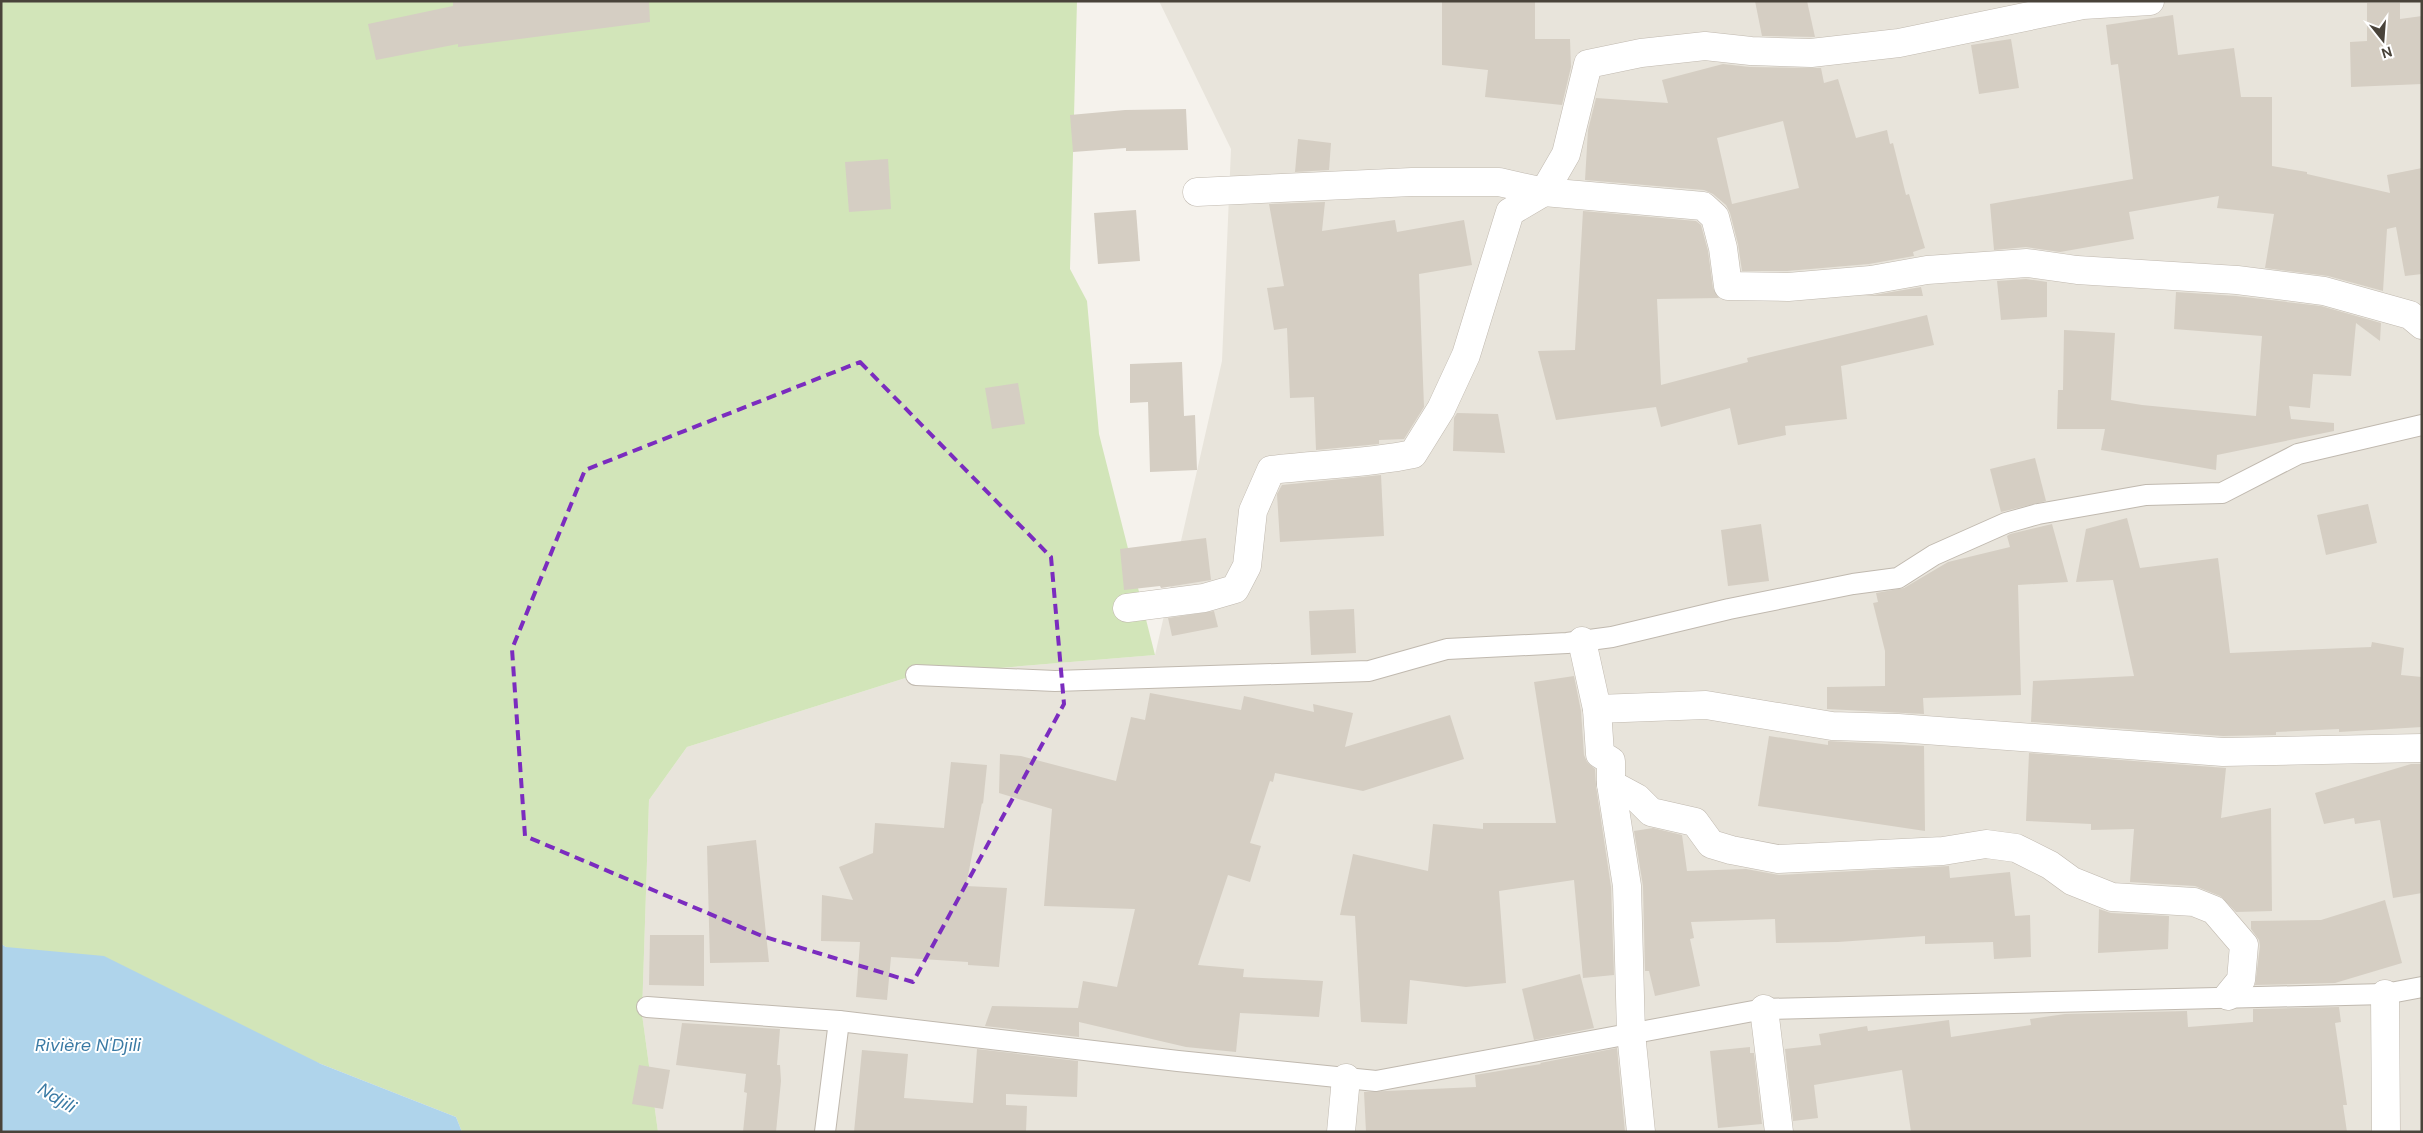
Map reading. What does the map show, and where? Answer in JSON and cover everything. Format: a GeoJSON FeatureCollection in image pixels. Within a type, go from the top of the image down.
{"type":"FeatureCollection","features":[{"type":"Feature","properties":{"kind":"street"},"geometry":{"type":"LineString","coordinates":[[1127,608],[1204,598],[1235,589],[1248,566],[1253,511],[1271,470],[1320,464],[1376,462],[1413,454],[1441,409],[1466,355],[1510,212],[1544,192],[1566,154],[1588,64],[1641,53],[1705,46],[1751,51],[1812,53],[1890,44],[2083,6],[2150,1]]}},
{"type":"Feature","properties":{"kind":"street"},"geometry":{"type":"LineString","coordinates":[[1198,192],[1412,182],[1499,182],[1544,192],[1703,206],[1716,217],[1723,248],[1728,286],[1788,287],[1871,280],[1927,270],[2026,263],[2077,270],[2237,280],[2324,290],[2410,315],[2422,325]]}},
{"type":"Feature","properties":{"kind":"street"},"geometry":{"type":"LineString","coordinates":[[1582,641],[1597,709],[1600,754],[1611,762],[1611,784],[1627,886],[1631,1033],[1641,1132]]}},
{"type":"Feature","properties":{"kind":"street"},"geometry":{"type":"LineString","coordinates":[[1597,709],[1706,705],[1832,726],[1907,729],[2223,752],[2422,748]]}},
{"type":"Feature","properties":{"kind":"street"},"geometry":{"type":"LineString","coordinates":[[1611,784],[1638,798],[1652,812],[1695,822],[1711,844],[1731,850],[1778,859],[1943,851],[1986,844],[2016,848],[2050,864],[2072,881],[2112,897],[2194,902],[2214,910],[2244,945],[2241,980],[2228,996]]}},
{"type":"Feature","properties":{"kind":"street"},"geometry":{"type":"LineString","coordinates":[[2385,994],[2386,1132]]}},
{"type":"Feature","properties":{"kind":"street"},"geometry":{"type":"LineString","coordinates":[[1764,1009],[1780,1132]]}},
{"type":"Feature","properties":{"kind":"street"},"geometry":{"type":"LineString","coordinates":[[1341,1132],[1346,1078]]}},
{"type":"Feature","properties":{"kind":"lane"},"geometry":{"type":"LineString","coordinates":[[916,674],[1055,681],[1369,672],[1447,649],[1582,641],[1612,637],[1729,609],[1853,584],[1898,578],[1934,555],[2006,523],[2038,514],[2146,495],[2222,493],[2298,454],[2422,425]]}},
{"type":"Feature","properties":{"kind":"lane"},"geometry":{"type":"LineString","coordinates":[[647,1007],[839,1021],[1178,1061],[1346,1078],[1388,1080],[1764,1009],[2228,996],[2385,994],[2422,987]]}},
{"type":"Feature","properties":{"kind":"lane"},"geometry":{"type":"LineString","coordinates":[[825,1132],[839,1021]]}},
{"type":"Feature","properties":{"kind":"highlighted area"},"geometry":{"type":"Polygon","coordinates":[[[860,362],[1051,557],[1064,704],[913,982],[762,936],[525,836],[512,649],[585,470],[860,362]]]}},
{"type":"Feature","properties":{"kind":"shaded area"},"geometry":{"type":"Polygon","coordinates":[[[1159,1],[2422,1],[2422,1132],[658,1132],[642,1014],[649,800],[687,747],[915,675],[1155,655],[1222,361],[1231,149],[1159,1]]]}},
{"type":"Feature","properties":{"kind":"green space"},"geometry":{"type":"Polygon","coordinates":[[[1,1],[1077,1],[1070,269],[1087,301],[1099,434],[1155,655],[915,675],[687,747],[649,800],[642,1014],[658,1132],[462,1132],[456,1117],[321,1064],[6,947],[1,944],[1,1]]]}},
{"type":"Feature","properties":{"kind":"water","name":"Rivière N'Djili"},"geometry":{"type":"Polygon","coordinates":[[[1,944],[6,947],[104,956],[321,1064],[456,1117],[462,1132],[1,1132],[1,944]]]}},
{"type":"Feature","properties":{"kind":"building"},"geometry":{"type":"Polygon","coordinates":[[[453,1],[649,1],[650,22],[458,47],[458,44],[376,60],[368,24],[453,6],[453,1]]]}},
{"type":"Feature","properties":{"kind":"building"},"geometry":{"type":"Polygon","coordinates":[[[1442,1],[1535,1],[1535,39],[1570,39],[1571,67],[1562,105],[1485,97],[1488,70],[1442,65],[1442,1]]]}},
{"type":"Feature","properties":{"kind":"building"},"geometry":{"type":"Polygon","coordinates":[[[1755,1],[1807,1],[1815,37],[1762,36],[1755,1]]]}},
{"type":"Feature","properties":{"kind":"building"},"geometry":{"type":"Polygon","coordinates":[[[2367,3],[2400,3],[2400,19],[2422,16],[2422,84],[2351,87],[2350,42],[2367,41],[2367,3]]]}},
{"type":"Feature","properties":{"kind":"building"},"geometry":{"type":"Polygon","coordinates":[[[2173,15],[2178,55],[2234,48],[2241,97],[2272,97],[2272,166],[2307,172],[2307,174],[2390,193],[2387,175],[2422,168],[2422,274],[2405,276],[2396,227],[2387,229],[2383,291],[2328,276],[2265,268],[2274,214],[2217,208],[2219,196],[2129,212],[2134,239],[2060,252],[2026,247],[1994,250],[1990,204],[2133,179],[2118,64],[2111,65],[2106,25],[2173,15]]]}},
{"type":"Feature","properties":{"kind":"building"},"geometry":{"type":"Polygon","coordinates":[[[2011,39],[2019,88],[1979,94],[1971,45],[2011,39]]]}},
{"type":"Feature","properties":{"kind":"building"},"geometry":{"type":"Polygon","coordinates":[[[1723,64],[1750,67],[1821,68],[1824,83],[1838,79],[1856,138],[1887,130],[1890,144],[1893,143],[1906,195],[1909,194],[1925,248],[1913,252],[1914,256],[1869,264],[1787,271],[1742,271],[1738,244],[1730,213],[1726,205],[1713,194],[1704,190],[1585,180],[1588,130],[1596,98],[1668,103],[1662,80],[1723,64]],[[1783,121],[1717,138],[1732,204],[1799,188],[1783,121]]]}},
{"type":"Feature","properties":{"kind":"building"},"geometry":{"type":"Polygon","coordinates":[[[1186,109],[1188,150],[1126,151],[1126,148],[1073,152],[1070,115],[1125,110],[1186,109]]]}},
{"type":"Feature","properties":{"kind":"building"},"geometry":{"type":"Polygon","coordinates":[[[1298,139],[1331,143],[1329,170],[1295,172],[1298,139]]]}},
{"type":"Feature","properties":{"kind":"building"},"geometry":{"type":"Polygon","coordinates":[[[888,159],[891,209],[849,212],[845,162],[888,159]]]}},
{"type":"Feature","properties":{"kind":"building"},"geometry":{"type":"Polygon","coordinates":[[[1325,202],[1322,231],[1395,220],[1397,232],[1464,220],[1472,265],[1419,274],[1424,407],[1404,439],[1379,440],[1379,444],[1316,450],[1314,397],[1290,398],[1287,328],[1274,330],[1267,288],[1284,286],[1269,204],[1325,202]]]}},
{"type":"Feature","properties":{"kind":"building"},"geometry":{"type":"Polygon","coordinates":[[[1136,210],[1140,261],[1098,264],[1094,213],[1136,210]]]}},
{"type":"Feature","properties":{"kind":"building"},"geometry":{"type":"Polygon","coordinates":[[[1583,211],[1696,221],[1701,225],[1708,251],[1713,288],[1719,298],[1657,299],[1661,385],[1748,362],[1747,358],[1927,315],[1934,345],[1841,366],[1847,419],[1785,426],[1786,435],[1738,445],[1730,408],[1661,427],[1656,407],[1556,420],[1538,351],[1575,350],[1583,211]]]}},
{"type":"Feature","properties":{"kind":"building"},"geometry":{"type":"Polygon","coordinates":[[[2026,279],[2047,282],[2047,317],[2001,320],[1997,281],[2026,279]]]}},
{"type":"Feature","properties":{"kind":"building"},"geometry":{"type":"Polygon","coordinates":[[[1921,287],[1923,296],[1862,296],[1874,295],[1921,287]]]}},
{"type":"Feature","properties":{"kind":"building"},"geometry":{"type":"Polygon","coordinates":[[[2176,292],[2236,296],[2321,306],[2381,323],[2380,341],[2356,323],[2351,376],[2313,374],[2310,408],[2289,406],[2291,419],[2334,423],[2334,431],[2217,455],[2216,470],[2101,450],[2105,429],[2057,429],[2058,390],[2063,390],[2064,330],[2115,333],[2111,400],[2142,405],[2256,416],[2262,336],[2174,329],[2176,292]]]}},
{"type":"Feature","properties":{"kind":"building"},"geometry":{"type":"Polygon","coordinates":[[[1182,362],[1184,416],[1195,415],[1197,470],[1150,472],[1148,402],[1130,403],[1130,364],[1182,362]]]}},
{"type":"Feature","properties":{"kind":"building"},"geometry":{"type":"Polygon","coordinates":[[[1018,383],[1025,424],[992,429],[985,388],[1018,383]]]}},
{"type":"Feature","properties":{"kind":"building"},"geometry":{"type":"Polygon","coordinates":[[[1457,413],[1498,414],[1505,453],[1453,451],[1454,418],[1457,413]]]}},
{"type":"Feature","properties":{"kind":"building"},"geometry":{"type":"Polygon","coordinates":[[[2035,458],[2046,501],[2001,512],[1990,469],[2035,458]]]}},
{"type":"Feature","properties":{"kind":"building"},"geometry":{"type":"Polygon","coordinates":[[[1381,475],[1384,536],[1280,542],[1277,494],[1282,485],[1381,475]]]}},
{"type":"Feature","properties":{"kind":"building"},"geometry":{"type":"Polygon","coordinates":[[[2368,504],[2377,543],[2326,555],[2317,515],[2368,504]]]}},
{"type":"Feature","properties":{"kind":"building"},"geometry":{"type":"Polygon","coordinates":[[[2127,518],[2140,568],[2218,558],[2230,653],[2371,647],[2372,642],[2404,648],[2401,675],[2422,677],[2422,727],[2339,732],[2339,729],[2276,732],[2276,735],[2223,736],[2031,722],[2033,681],[2134,676],[2113,580],[2076,582],[2086,529],[2127,518]]]}},
{"type":"Feature","properties":{"kind":"building"},"geometry":{"type":"Polygon","coordinates":[[[1761,524],[1769,581],[1728,586],[1721,530],[1761,524]]]}},
{"type":"Feature","properties":{"kind":"building"},"geometry":{"type":"Polygon","coordinates":[[[2052,524],[2068,582],[2018,585],[2021,695],[1923,698],[1924,714],[1827,709],[1827,687],[1885,686],[1885,651],[1873,603],[1878,602],[1876,593],[1904,588],[1948,562],[2010,547],[2007,536],[2010,534],[2052,524]]]}},
{"type":"Feature","properties":{"kind":"building"},"geometry":{"type":"Polygon","coordinates":[[[1206,538],[1211,580],[1161,588],[1160,586],[1124,590],[1120,549],[1206,538]]]}},
{"type":"Feature","properties":{"kind":"building"},"geometry":{"type":"Polygon","coordinates":[[[1354,609],[1356,653],[1311,655],[1309,611],[1354,609]]]}},
{"type":"Feature","properties":{"kind":"building"},"geometry":{"type":"Polygon","coordinates":[[[1214,611],[1218,627],[1172,636],[1168,618],[1214,611]]]}},
{"type":"Feature","properties":{"kind":"building"},"geometry":{"type":"Polygon","coordinates":[[[1574,676],[1581,711],[1584,755],[1587,762],[1595,769],[1611,887],[1614,975],[1583,978],[1574,880],[1499,891],[1506,983],[1466,987],[1410,980],[1407,1024],[1361,1022],[1355,916],[1340,915],[1353,854],[1428,871],[1433,824],[1483,829],[1483,823],[1556,823],[1534,682],[1574,676]]]}},
{"type":"Feature","properties":{"kind":"building"},"geometry":{"type":"Polygon","coordinates":[[[1150,693],[1241,710],[1244,696],[1314,712],[1313,704],[1353,713],[1345,747],[1450,715],[1464,759],[1363,791],[1275,773],[1273,782],[1270,781],[1250,843],[1261,846],[1250,882],[1228,875],[1198,965],[1244,969],[1243,977],[1323,981],[1319,1017],[1240,1013],[1236,1052],[1186,1047],[1079,1022],[1079,1037],[985,1026],[992,1006],[1078,1008],[1083,981],[1117,987],[1135,909],[1044,906],[1052,809],[999,793],[1000,754],[1021,756],[1116,781],[1131,717],[1145,720],[1150,693]]]}},
{"type":"Feature","properties":{"kind":"building"},"geometry":{"type":"Polygon","coordinates":[[[1769,736],[1828,745],[1828,741],[1924,746],[1925,831],[1758,806],[1769,736]]]}},
{"type":"Feature","properties":{"kind":"building"},"geometry":{"type":"Polygon","coordinates":[[[2029,753],[2226,768],[2221,818],[2271,808],[2272,911],[2236,912],[2220,896],[2195,886],[2130,882],[2134,829],[2091,830],[2091,824],[2026,821],[2029,753]]]}},
{"type":"Feature","properties":{"kind":"building"},"geometry":{"type":"Polygon","coordinates":[[[951,762],[987,765],[983,804],[966,886],[1007,888],[999,967],[968,965],[968,962],[891,957],[887,1000],[856,997],[860,942],[821,941],[822,895],[853,900],[839,867],[873,853],[875,823],[944,828],[951,762]]]}},
{"type":"Feature","properties":{"kind":"building"},"geometry":{"type":"Polygon","coordinates":[[[2411,764],[2422,764],[2422,893],[2393,898],[2380,820],[2355,824],[2354,818],[2324,824],[2315,793],[2411,764]]]}},
{"type":"Feature","properties":{"kind":"building"},"geometry":{"type":"Polygon","coordinates":[[[1653,828],[1682,835],[1687,871],[1746,869],[1779,875],[1949,866],[1950,878],[2010,872],[2015,916],[2030,915],[2031,957],[1994,959],[1993,942],[1925,944],[1925,936],[1838,942],[1776,943],[1775,919],[1691,922],[1694,938],[1690,939],[1700,986],[1655,996],[1649,971],[1645,971],[1643,886],[1634,831],[1653,828]]]}},
{"type":"Feature","properties":{"kind":"building"},"geometry":{"type":"Polygon","coordinates":[[[756,840],[769,962],[710,963],[707,846],[756,840]]]}},
{"type":"Feature","properties":{"kind":"building"},"geometry":{"type":"Polygon","coordinates":[[[2385,900],[2402,963],[2335,983],[2255,985],[2260,946],[2259,940],[2251,929],[2251,921],[2321,920],[2385,900]]]}},
{"type":"Feature","properties":{"kind":"building"},"geometry":{"type":"Polygon","coordinates":[[[2099,909],[2111,913],[2169,916],[2168,949],[2098,953],[2099,909]]]}},
{"type":"Feature","properties":{"kind":"building"},"geometry":{"type":"Polygon","coordinates":[[[650,935],[704,935],[704,986],[649,985],[650,935]]]}},
{"type":"Feature","properties":{"kind":"building"},"geometry":{"type":"Polygon","coordinates":[[[1580,974],[1594,1028],[1534,1040],[1522,989],[1580,974]]]}},
{"type":"Feature","properties":{"kind":"building"},"geometry":{"type":"Polygon","coordinates":[[[2339,1007],[2341,1022],[2335,1023],[2347,1105],[2343,1105],[2347,1132],[1911,1132],[1902,1070],[1814,1085],[1818,1118],[1793,1121],[1785,1049],[1821,1045],[1819,1034],[1867,1026],[1868,1031],[1949,1020],[1951,1037],[2031,1025],[2030,1019],[2065,1014],[2187,1011],[2188,1027],[2253,1022],[2253,1009],[2339,1007]]]}},
{"type":"Feature","properties":{"kind":"building"},"geometry":{"type":"Polygon","coordinates":[[[682,1023],[780,1029],[777,1065],[780,1065],[781,1081],[776,1132],[743,1132],[747,1093],[744,1092],[746,1074],[676,1065],[682,1023]]]}},
{"type":"Feature","properties":{"kind":"building"},"geometry":{"type":"Polygon","coordinates":[[[1750,1047],[1750,1053],[1754,1053],[1762,1124],[1718,1128],[1710,1051],[1750,1047]]]}},
{"type":"Feature","properties":{"kind":"building"},"geometry":{"type":"Polygon","coordinates":[[[1617,1048],[1625,1132],[1366,1132],[1364,1092],[1476,1087],[1475,1075],[1541,1064],[1617,1048]]]}},
{"type":"Feature","properties":{"kind":"building"},"geometry":{"type":"Polygon","coordinates":[[[977,1049],[1078,1061],[1077,1097],[1006,1094],[1006,1105],[1027,1106],[1026,1132],[854,1132],[862,1050],[908,1054],[904,1098],[973,1103],[977,1049]]]}},
{"type":"Feature","properties":{"kind":"building"},"geometry":{"type":"Polygon","coordinates":[[[639,1065],[670,1070],[663,1109],[632,1104],[639,1065]]]}},
{"type":"Feature","properties":{"kind":"water label","name":"Ndjili"},"geometry":{"type":"Point","coordinates":[57,1098]}}]}
